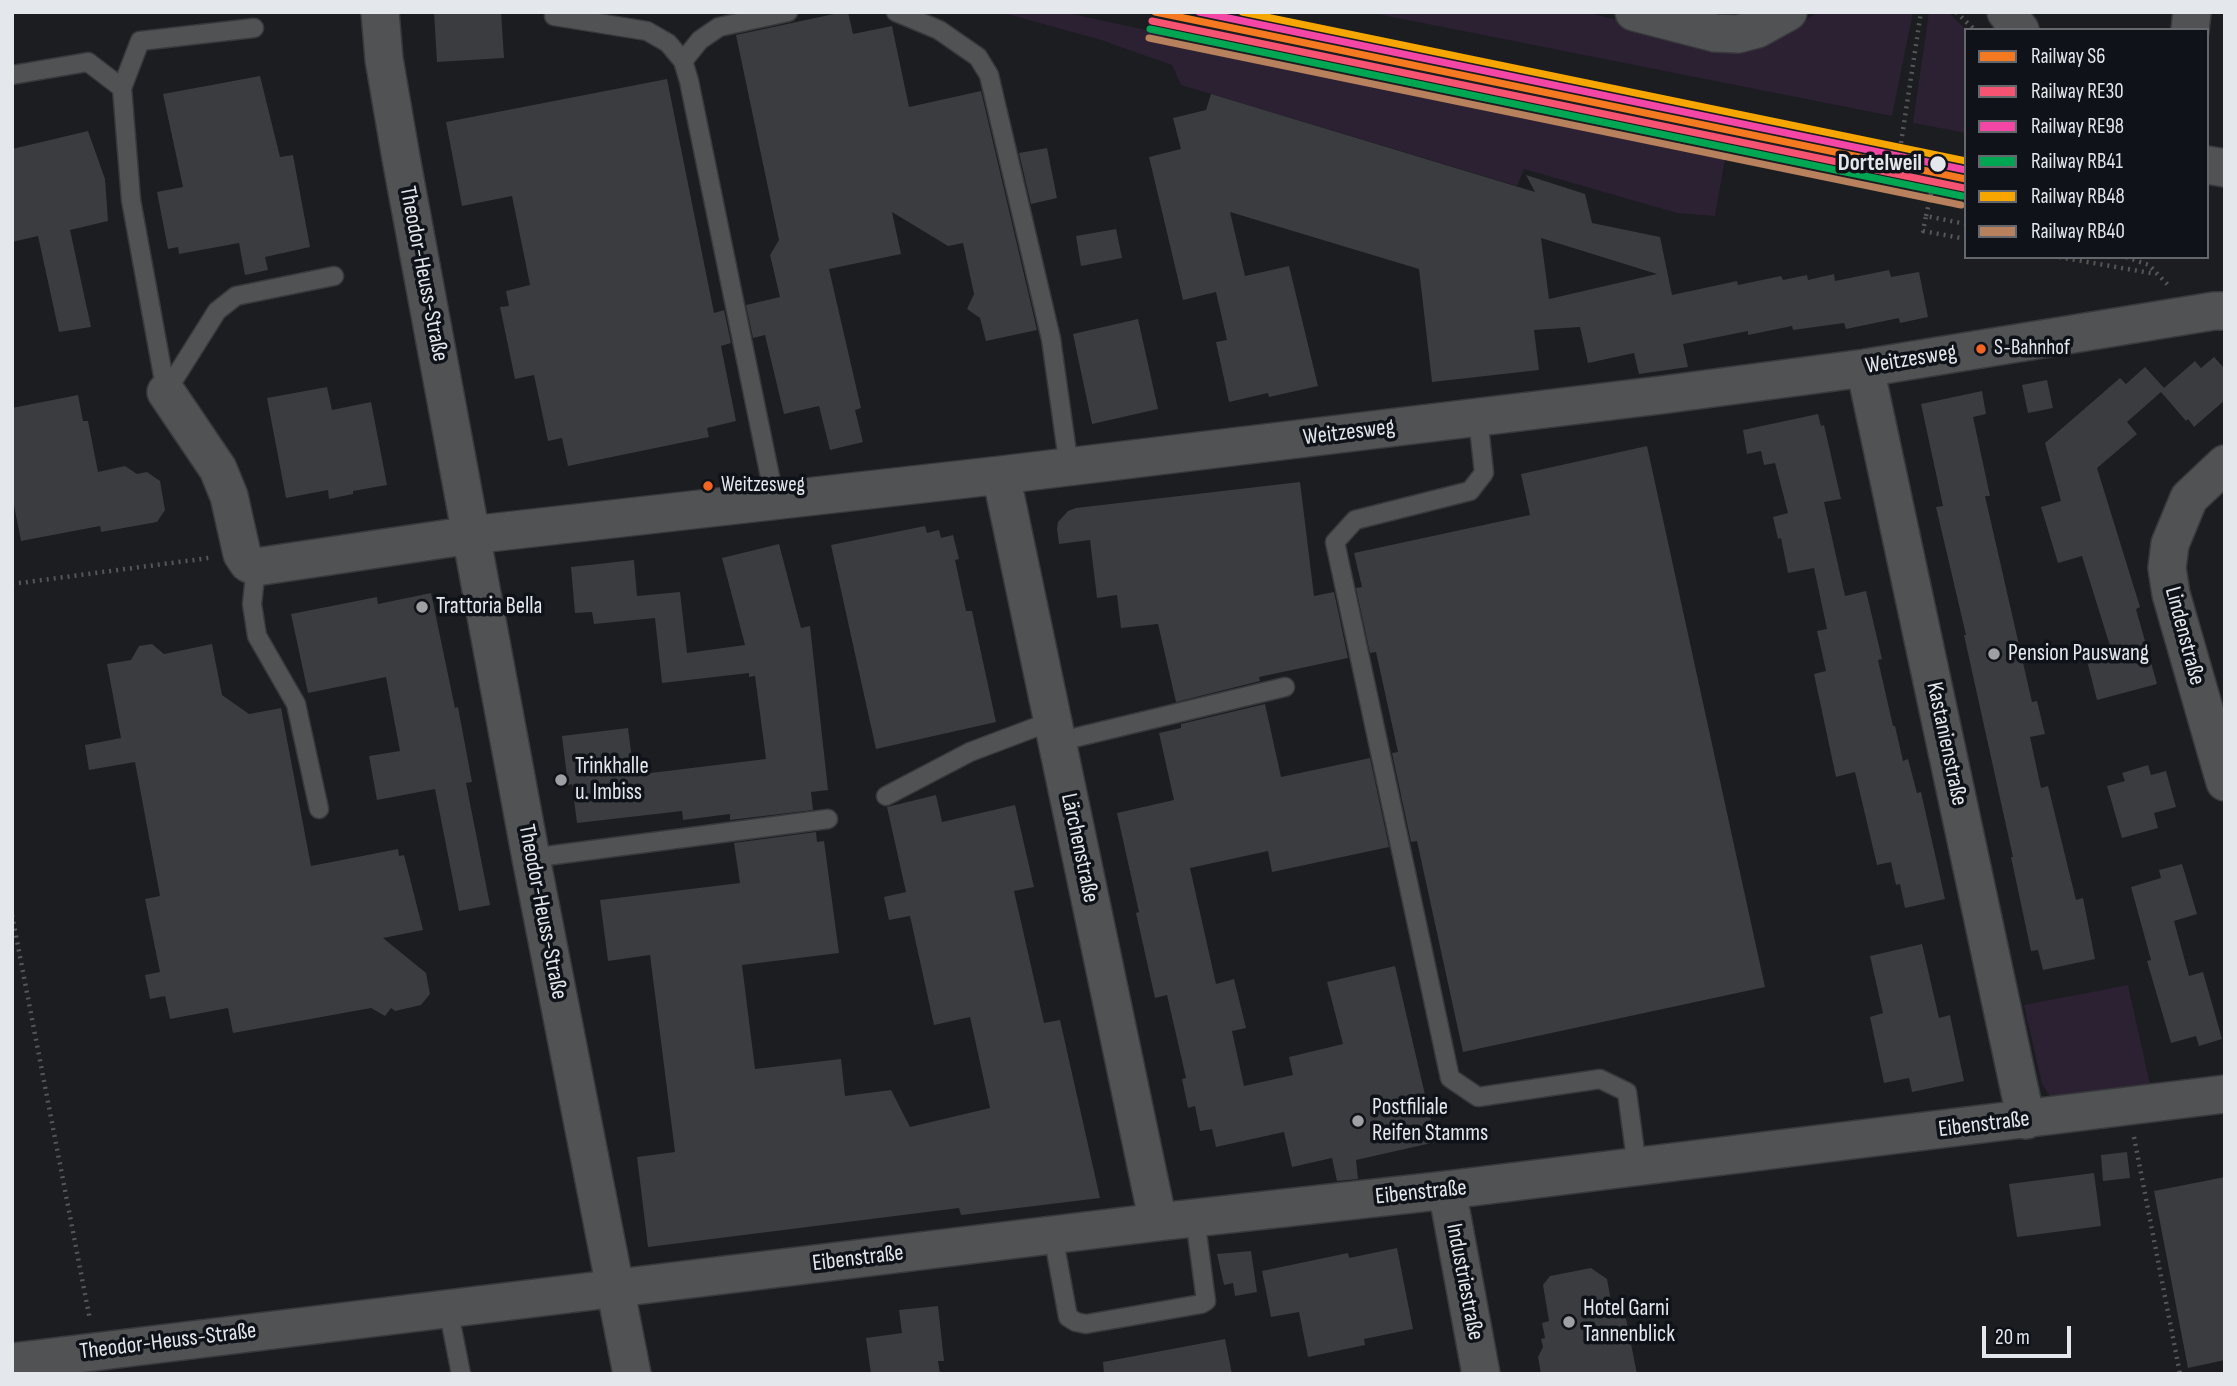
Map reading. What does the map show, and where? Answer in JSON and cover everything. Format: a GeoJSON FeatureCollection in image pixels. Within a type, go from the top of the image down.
{"type":"FeatureCollection","features":[{"type":"Feature","properties":{"kind":"street","name":"Theodor-Heuss-Straße"},"geometry":{"type":"LineString","coordinates":[[380,12],[384,59],[401,158],[531,858],[632,1374]]}},
{"type":"Feature","properties":{"kind":"street"},"geometry":{"type":"LineString","coordinates":[[1634,12],[1715,33],[1738,34],[1758,29],[1788,12]]}},
{"type":"Feature","properties":{"kind":"street"},"geometry":{"type":"LineString","coordinates":[[2006,12],[2018,28]]}},
{"type":"Feature","properties":{"kind":"street","name":"Weitzesweg"},"geometry":{"type":"LineString","coordinates":[[471,535],[1478,418],[1865,368],[2224,311]]}},
{"type":"Feature","properties":{"kind":"street","name":"Kastanienstraße"},"geometry":{"type":"LineString","coordinates":[[1865,368],[2026,1120]]}},
{"type":"Feature","properties":{"kind":"street"},"geometry":{"type":"LineString","coordinates":[[166,392],[218,469],[249,561],[471,535]]}},
{"type":"Feature","properties":{"kind":"street","name":"Lindenstraße"},"geometry":{"type":"LineString","coordinates":[[2225,464],[2189,498],[2169,544],[2167,568],[2171,594],[2225,782]]}},
{"type":"Feature","properties":{"kind":"street","name":"Lärchenstraße"},"geometry":{"type":"LineString","coordinates":[[1001,475],[1157,1222]]}},
{"type":"Feature","properties":{"kind":"street","name":"Eibenstraße"},"geometry":{"type":"LineString","coordinates":[[616,1287],[1447,1190],[2225,1094]]}},
{"type":"Feature","properties":{"kind":"street","name":"Industriestraße"},"geometry":{"type":"LineString","coordinates":[[1447,1190],[1481,1374]]}},
{"type":"Feature","properties":{"kind":"street","name":"Theodor-Heuss-Straße"},"geometry":{"type":"LineString","coordinates":[[12,1362],[616,1287]]}},
{"type":"Feature","properties":{"kind":"lane"},"geometry":{"type":"LineString","coordinates":[[683,61],[700,40],[719,27],[788,12]]}},
{"type":"Feature","properties":{"kind":"lane"},"geometry":{"type":"LineString","coordinates":[[896,12],[939,30],[978,57],[989,75],[1051,339],[1069,467]]}},
{"type":"Feature","properties":{"kind":"lane"},"geometry":{"type":"LineString","coordinates":[[554,16],[647,32],[668,43],[683,61],[690,81],[775,501]]}},
{"type":"Feature","properties":{"kind":"lane"},"geometry":{"type":"LineString","coordinates":[[166,392],[131,200],[122,88],[140,41],[254,28]]}},
{"type":"Feature","properties":{"kind":"lane"},"geometry":{"type":"LineString","coordinates":[[12,75],[88,62],[122,88]]}},
{"type":"Feature","properties":{"kind":"lane"},"geometry":{"type":"LineString","coordinates":[[166,392],[217,311],[236,296],[334,276]]}},
{"type":"Feature","properties":{"kind":"lane"},"geometry":{"type":"LineString","coordinates":[[1478,418],[1483,473],[1470,491],[1355,520],[1335,542],[1450,1078],[1478,1097],[1600,1079],[1627,1092],[1637,1167]]}},
{"type":"Feature","properties":{"kind":"lane"},"geometry":{"type":"LineString","coordinates":[[249,561],[257,636],[296,704],[319,809]]}},
{"type":"Feature","properties":{"kind":"lane"},"geometry":{"type":"LineString","coordinates":[[886,796],[970,752],[1055,732],[1284,687]]}},
{"type":"Feature","properties":{"kind":"lane"},"geometry":{"type":"LineString","coordinates":[[531,858],[828,819]]}},
{"type":"Feature","properties":{"kind":"lane"},"geometry":{"type":"LineString","coordinates":[[1053,1235],[1068,1317],[1086,1324],[1202,1304],[1206,1301],[1195,1218]]}},
{"type":"Feature","properties":{"kind":"lane"},"geometry":{"type":"LineString","coordinates":[[448,1308],[461,1374]]}},
{"type":"Feature","properties":{"kind":"path"},"geometry":{"type":"LineString","coordinates":[[1900,143],[1921,12]]}},
{"type":"Feature","properties":{"kind":"path"},"geometry":{"type":"LineString","coordinates":[[1956,12],[1973,28]]}},
{"type":"Feature","properties":{"kind":"path"},"geometry":{"type":"LineString","coordinates":[[1934,180],[1923,231],[1964,239]]}},
{"type":"Feature","properties":{"kind":"path"},"geometry":{"type":"LineString","coordinates":[[1926,216],[1964,224]]}},
{"type":"Feature","properties":{"kind":"path"},"geometry":{"type":"LineString","coordinates":[[2070,259],[2157,275]]}},
{"type":"Feature","properties":{"kind":"path"},"geometry":{"type":"LineString","coordinates":[[2132,259],[2149,265],[2169,286]]}},
{"type":"Feature","properties":{"kind":"path"},"geometry":{"type":"LineString","coordinates":[[12,584],[249,561]]}},
{"type":"Feature","properties":{"kind":"path"},"geometry":{"type":"LineString","coordinates":[[12,915],[95,1351]]}},
{"type":"Feature","properties":{"kind":"path"},"geometry":{"type":"LineString","coordinates":[[2128,1106],[2180,1374]]}},
{"type":"Feature","properties":{"kind":"shaded area"},"geometry":{"type":"Polygon","coordinates":[[[1000,12],[1063,12],[1164,34],[1164,38],[1726,153],[1715,216],[1677,213],[1524,169],[1517,186],[1181,85],[1172,65],[1101,40],[1000,12]]]}},
{"type":"Feature","properties":{"kind":"shaded area"},"geometry":{"type":"Polygon","coordinates":[[[1367,12],[1585,12],[1737,49],[1778,37],[1818,12],[1913,12],[1892,116],[1367,12]]]}},
{"type":"Feature","properties":{"kind":"shaded area"},"geometry":{"type":"Polygon","coordinates":[[[1929,12],[1948,12],[1964,28],[1964,133],[1913,123],[1929,12]]]}},
{"type":"Feature","properties":{"kind":"shaded area"},"geometry":{"type":"Polygon","coordinates":[[[2128,985],[2150,1085],[2054,1098],[2049,1095],[2042,1084],[2024,1005],[2128,985]]]}},
{"type":"Feature","properties":{"kind":"building"},"geometry":{"type":"Polygon","coordinates":[[[434,12],[501,12],[504,58],[437,62],[434,12]]]}},
{"type":"Feature","properties":{"kind":"building"},"geometry":{"type":"Polygon","coordinates":[[[848,12],[853,34],[892,26],[909,107],[981,91],[1037,330],[986,341],[980,318],[967,309],[974,294],[963,243],[948,246],[892,212],[901,254],[829,269],[861,408],[855,410],[863,442],[830,450],[819,406],[784,414],[765,335],[753,338],[746,305],[780,297],[770,255],[779,240],[736,35],[848,12]]]}},
{"type":"Feature","properties":{"kind":"building"},"geometry":{"type":"Polygon","coordinates":[[[260,76],[280,157],[293,155],[310,247],[265,257],[268,270],[245,275],[239,243],[179,254],[178,247],[168,249],[157,192],[183,187],[163,94],[260,76]]]}},
{"type":"Feature","properties":{"kind":"building"},"geometry":{"type":"Polygon","coordinates":[[[667,79],[714,313],[724,310],[731,343],[721,346],[736,421],[707,428],[709,437],[568,466],[562,438],[548,441],[534,375],[515,379],[500,307],[509,306],[506,291],[530,285],[512,196],[462,206],[446,122],[667,79]]]}},
{"type":"Feature","properties":{"kind":"building"},"geometry":{"type":"Polygon","coordinates":[[[1211,94],[1535,192],[1526,175],[1585,194],[1592,223],[1660,237],[1672,295],[1737,281],[1738,285],[1781,276],[1783,280],[1807,275],[1808,280],[1834,274],[1835,281],[1889,270],[1891,277],[1919,272],[1928,317],[1900,323],[1899,318],[1846,329],[1844,323],[1793,330],[1792,326],[1748,335],[1748,331],[1683,344],[1688,367],[1639,374],[1634,353],[1588,363],[1580,327],[1534,330],[1539,370],[1432,382],[1419,269],[1230,212],[1245,276],[1289,266],[1318,386],[1269,397],[1268,393],[1229,402],[1216,342],[1227,340],[1216,292],[1183,300],[1149,157],[1181,149],[1173,118],[1206,110],[1211,94]],[[1541,238],[1549,299],[1657,274],[1541,238]]]}},
{"type":"Feature","properties":{"kind":"building"},"geometry":{"type":"Polygon","coordinates":[[[88,131],[105,179],[108,221],[70,230],[91,327],[59,332],[38,236],[12,242],[12,149],[88,131]]]}},
{"type":"Feature","properties":{"kind":"building"},"geometry":{"type":"Polygon","coordinates":[[[1047,148],[1057,198],[1031,204],[1019,153],[1047,148]]]}},
{"type":"Feature","properties":{"kind":"building"},"geometry":{"type":"Polygon","coordinates":[[[1116,229],[1122,258],[1081,266],[1076,236],[1116,229]]]}},
{"type":"Feature","properties":{"kind":"building"},"geometry":{"type":"Polygon","coordinates":[[[1138,319],[1158,409],[1092,424],[1073,334],[1138,319]]]}},
{"type":"Feature","properties":{"kind":"building"},"geometry":{"type":"Polygon","coordinates":[[[2214,357],[2225,369],[2225,400],[2194,427],[2161,392],[2127,422],[2137,434],[2097,468],[2140,607],[2136,609],[2157,684],[2097,700],[2085,653],[2110,646],[2082,556],[2058,563],[2041,507],[2061,501],[2045,443],[2120,378],[2126,384],[2145,367],[2164,388],[2195,361],[2201,368],[2214,357]]]}},
{"type":"Feature","properties":{"kind":"building"},"geometry":{"type":"Polygon","coordinates":[[[2047,380],[2053,408],[2028,413],[2022,385],[2047,380]]]}},
{"type":"Feature","properties":{"kind":"building"},"geometry":{"type":"Polygon","coordinates":[[[327,387],[332,410],[371,402],[387,485],[353,491],[353,494],[329,499],[328,490],[286,498],[267,398],[327,387]]]}},
{"type":"Feature","properties":{"kind":"building"},"geometry":{"type":"Polygon","coordinates":[[[1982,391],[1986,414],[1973,417],[1990,496],[1985,496],[2032,702],[2037,701],[2045,734],[2030,737],[2041,788],[2048,786],[2076,900],[2083,898],[2095,959],[2043,970],[2038,950],[2031,951],[1966,635],[1936,507],[1943,506],[1921,404],[1982,391]]]}},
{"type":"Feature","properties":{"kind":"building"},"geometry":{"type":"Polygon","coordinates":[[[78,395],[83,421],[88,421],[98,472],[125,466],[137,474],[147,472],[160,481],[165,510],[157,522],[101,532],[100,526],[21,541],[12,495],[12,408],[78,395]]]}},
{"type":"Feature","properties":{"kind":"building"},"geometry":{"type":"Polygon","coordinates":[[[1818,414],[1821,426],[1824,425],[1841,499],[1824,502],[1845,596],[1866,591],[1882,659],[1878,660],[1893,726],[1903,761],[1908,759],[1917,793],[1921,792],[1945,899],[1905,908],[1900,884],[1896,885],[1891,862],[1877,865],[1855,772],[1836,777],[1814,674],[1826,671],[1817,631],[1827,629],[1814,568],[1788,573],[1781,538],[1778,539],[1773,517],[1788,513],[1775,463],[1764,465],[1761,451],[1747,454],[1743,430],[1818,414]]]}},
{"type":"Feature","properties":{"kind":"building"},"geometry":{"type":"Polygon","coordinates":[[[1647,446],[1765,987],[1463,1052],[1417,841],[1411,842],[1392,753],[1398,752],[1376,652],[1370,653],[1356,588],[1362,587],[1354,553],[1530,515],[1521,474],[1647,446]]]}},
{"type":"Feature","properties":{"kind":"building"},"geometry":{"type":"Polygon","coordinates":[[[1300,482],[1314,596],[1334,592],[1348,658],[1259,677],[1260,681],[1176,702],[1158,624],[1121,628],[1117,595],[1097,598],[1090,540],[1059,544],[1058,522],[1068,511],[1076,508],[1300,482]]]}},
{"type":"Feature","properties":{"kind":"building"},"geometry":{"type":"Polygon","coordinates":[[[925,526],[927,533],[939,530],[941,538],[953,535],[959,559],[955,560],[966,611],[972,611],[996,722],[876,749],[831,545],[925,526]]]}},
{"type":"Feature","properties":{"kind":"building"},"geometry":{"type":"Polygon","coordinates":[[[779,544],[801,628],[810,626],[828,790],[811,792],[813,810],[730,820],[730,814],[683,820],[682,811],[577,823],[572,784],[568,785],[562,736],[628,728],[634,775],[766,759],[755,676],[749,677],[749,673],[662,683],[655,618],[594,624],[592,612],[575,613],[571,567],[634,560],[637,596],[680,592],[687,653],[745,645],[722,558],[779,544]]]}},
{"type":"Feature","properties":{"kind":"building"},"geometry":{"type":"Polygon","coordinates":[[[431,593],[455,708],[458,707],[472,782],[466,783],[490,905],[459,911],[435,789],[377,800],[369,756],[400,751],[386,677],[308,693],[291,614],[377,597],[378,604],[431,593]]]}},
{"type":"Feature","properties":{"kind":"building"},"geometry":{"type":"Polygon","coordinates":[[[152,644],[164,654],[212,644],[222,695],[249,714],[281,708],[311,866],[398,849],[399,856],[404,855],[423,930],[383,938],[426,973],[430,994],[421,1005],[395,1011],[391,1008],[385,1016],[371,1008],[233,1033],[228,1008],[170,1019],[165,996],[150,999],[145,975],[160,972],[145,899],[160,896],[135,762],[89,770],[85,745],[121,738],[107,664],[131,660],[139,646],[152,644]]]}},
{"type":"Feature","properties":{"kind":"building"},"geometry":{"type":"Polygon","coordinates":[[[1265,704],[1281,777],[1370,758],[1389,847],[1272,872],[1268,851],[1190,868],[1216,984],[1234,979],[1246,1028],[1232,1031],[1244,1086],[1293,1075],[1289,1057],[1343,1044],[1327,982],[1395,966],[1436,1142],[1356,1160],[1358,1179],[1337,1181],[1332,1158],[1292,1167],[1284,1132],[1216,1147],[1212,1129],[1200,1131],[1195,1106],[1188,1108],[1182,1079],[1186,1078],[1167,995],[1155,998],[1136,913],[1139,912],[1117,813],[1174,800],[1159,733],[1181,728],[1181,724],[1265,704]]]}},
{"type":"Feature","properties":{"kind":"building"},"geometry":{"type":"Polygon","coordinates":[[[2148,765],[2151,775],[2166,771],[2176,807],[2154,813],[2158,828],[2122,838],[2107,786],[2125,781],[2122,773],[2148,765]]]}},
{"type":"Feature","properties":{"kind":"building"},"geometry":{"type":"Polygon","coordinates":[[[936,795],[942,822],[1015,805],[1034,887],[1014,891],[1044,1023],[1060,1020],[1100,1198],[961,1215],[959,1208],[648,1247],[637,1157],[675,1152],[650,955],[608,961],[600,900],[740,883],[734,843],[816,832],[817,842],[824,841],[839,953],[742,965],[755,1069],[841,1059],[845,1096],[891,1090],[910,1127],[990,1108],[970,1017],[934,1025],[910,916],[889,920],[884,897],[906,892],[887,807],[936,795]]]}},
{"type":"Feature","properties":{"kind":"building"},"geometry":{"type":"Polygon","coordinates":[[[2182,864],[2197,914],[2174,921],[2189,976],[2203,972],[2222,1039],[2199,1046],[2196,1036],[2171,1043],[2147,961],[2151,960],[2131,887],[2161,878],[2159,870],[2182,864]]]}},
{"type":"Feature","properties":{"kind":"building"},"geometry":{"type":"Polygon","coordinates":[[[1922,944],[1939,1018],[1950,1015],[1964,1081],[1912,1092],[1909,1078],[1884,1083],[1870,1017],[1883,1013],[1870,956],[1922,944]]]}},
{"type":"Feature","properties":{"kind":"building"},"geometry":{"type":"Polygon","coordinates":[[[2127,1152],[2130,1178],[2103,1181],[2101,1155],[2127,1152]]]}},
{"type":"Feature","properties":{"kind":"building"},"geometry":{"type":"Polygon","coordinates":[[[2094,1173],[2101,1226],[2017,1237],[2009,1184],[2094,1173]]]}},
{"type":"Feature","properties":{"kind":"building"},"geometry":{"type":"Polygon","coordinates":[[[2225,1177],[2225,1360],[2188,1368],[2154,1191],[2225,1177]]]}},
{"type":"Feature","properties":{"kind":"building"},"geometry":{"type":"Polygon","coordinates":[[[1397,1248],[1413,1329],[1364,1339],[1365,1345],[1308,1357],[1299,1312],[1271,1317],[1262,1271],[1348,1253],[1349,1258],[1397,1248]]]}},
{"type":"Feature","properties":{"kind":"building"},"geometry":{"type":"Polygon","coordinates":[[[1251,1251],[1257,1292],[1235,1296],[1233,1283],[1224,1285],[1217,1254],[1251,1251]]]}},
{"type":"Feature","properties":{"kind":"building"},"geometry":{"type":"Polygon","coordinates":[[[1591,1268],[1607,1279],[1612,1307],[1626,1319],[1637,1374],[1541,1374],[1538,1357],[1543,1347],[1541,1339],[1545,1338],[1542,1323],[1549,1321],[1543,1285],[1550,1276],[1591,1268]]]}},
{"type":"Feature","properties":{"kind":"building"},"geometry":{"type":"Polygon","coordinates":[[[938,1306],[944,1361],[938,1361],[940,1374],[871,1374],[866,1338],[902,1333],[899,1310],[938,1306]]]}},
{"type":"Feature","properties":{"kind":"building"},"geometry":{"type":"Polygon","coordinates":[[[1225,1339],[1232,1374],[1104,1374],[1103,1362],[1225,1339]]]}},
{"type":"Feature","properties":{"kind":"rail line","name":"S6"},"geometry":{"type":"LineString","coordinates":[[1155,12],[1964,179]]}},
{"type":"Feature","properties":{"kind":"rail line","name":"RE98"},"geometry":{"type":"LineString","coordinates":[[1199,12],[1964,170]]}},
{"type":"Feature","properties":{"kind":"rail line","name":"RB48"},"geometry":{"type":"LineString","coordinates":[[1242,12],[1964,161]]}},
{"type":"Feature","properties":{"kind":"rail line","name":"RE30"},"geometry":{"type":"LineString","coordinates":[[1152,21],[1964,188]]}},
{"type":"Feature","properties":{"kind":"rail line","name":"RB41"},"geometry":{"type":"LineString","coordinates":[[1150,29],[1962,196]]}},
{"type":"Feature","properties":{"kind":"rail line","name":"RB40"},"geometry":{"type":"LineString","coordinates":[[1149,38],[1961,205]]}},
{"type":"Feature","properties":{"kind":"place","name":"Dortelweil"},"geometry":{"type":"Point","coordinates":[1938,164]}},
{"type":"Feature","properties":{"kind":"place","name":"S-Bahnhof"},"geometry":{"type":"Point","coordinates":[1981,349]}},
{"type":"Feature","properties":{"kind":"place","name":"Weitzesweg"},"geometry":{"type":"Point","coordinates":[708,486]}},
{"type":"Feature","properties":{"kind":"place","name":"Trattoria Bella"},"geometry":{"type":"Point","coordinates":[422,607]}},
{"type":"Feature","properties":{"kind":"place","name":"Pension Pauswang"},"geometry":{"type":"Point","coordinates":[1994,654]}},
{"type":"Feature","properties":{"kind":"place","name":"Trinkhalle u. Imbiss"},"geometry":{"type":"Point","coordinates":[561,780]}},
{"type":"Feature","properties":{"kind":"place","name":"Postfiliale Reifen Stamms"},"geometry":{"type":"Point","coordinates":[1358,1121]}},
{"type":"Feature","properties":{"kind":"place","name":"Hotel Garni Tannenblick"},"geometry":{"type":"Point","coordinates":[1569,1322]}}]}
